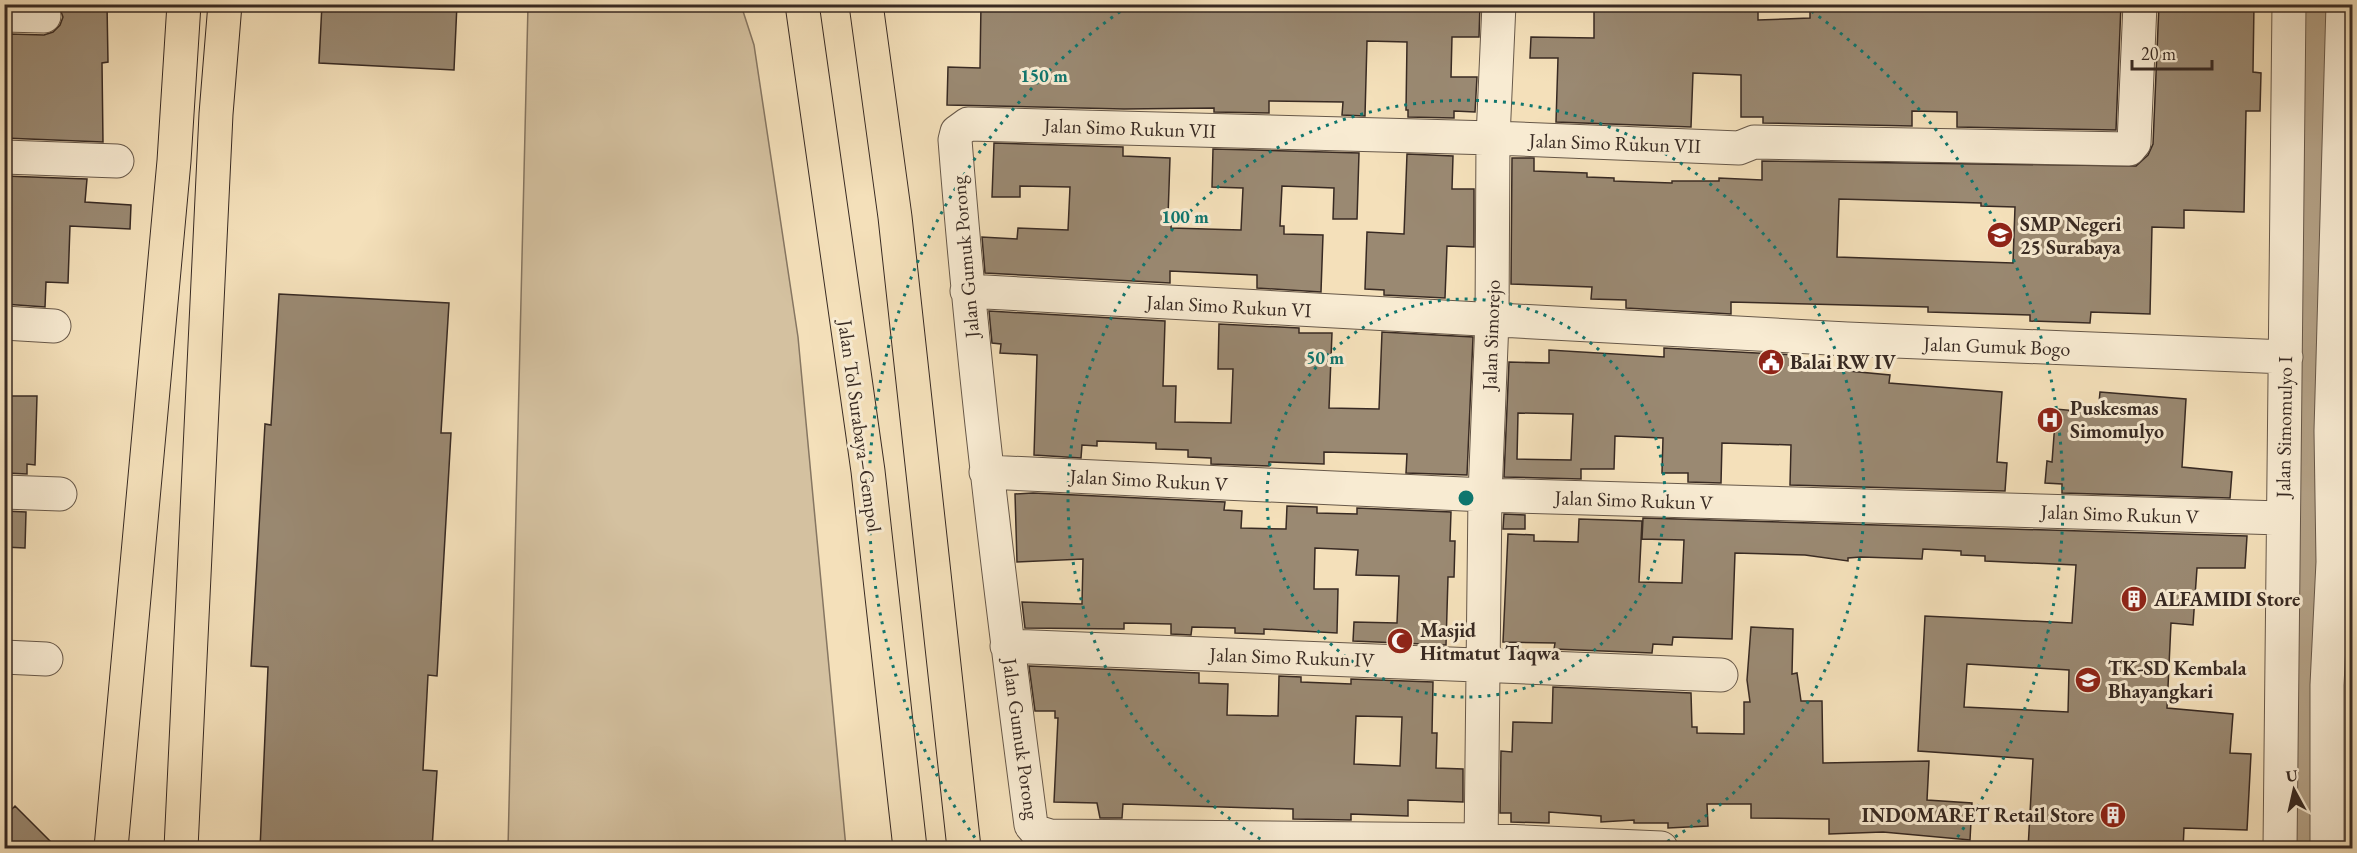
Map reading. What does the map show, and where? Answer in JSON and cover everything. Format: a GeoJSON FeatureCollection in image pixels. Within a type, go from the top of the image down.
{"type":"FeatureCollection","features":[{"type":"Feature","properties":{"kind":"highway"},"geometry":{"type":"LineString","coordinates":[[111,849],[174,161],[184,4]]}},
{"type":"Feature","properties":{"kind":"highway"},"geometry":{"type":"LineString","coordinates":[[181,849],[216,114],[225,4]]}},
{"type":"Feature","properties":{"kind":"highway","name":"Jalan Tol Surabaya–Gempol"},"geometry":{"type":"LineString","coordinates":[[802,4],[868,471],[910,849]]}},
{"type":"Feature","properties":{"kind":"highway"},"geometry":{"type":"LineString","coordinates":[[866,4],[896,218],[964,849]]}},
{"type":"Feature","properties":{"kind":"street","name":"Jalan Simorejo"},"geometry":{"type":"LineString","coordinates":[[1481,844],[1485,495],[1492,320],[1493,138],[1499,4]]}},
{"type":"Feature","properties":{"kind":"street","name":"Jalan Simo Rukun VII"},"geometry":{"type":"LineString","coordinates":[[957,132],[968,124],[1493,138],[1739,148],[1754,142],[2129,148],[2134,142],[2140,4]]}},
{"type":"Feature","properties":{"kind":"street","name":"Jalan Simomulyo I"},"geometry":{"type":"LineString","coordinates":[[2280,849],[2284,686],[2282,518],[2286,357],[2289,4]]}},
{"type":"Feature","properties":{"kind":"street"},"geometry":{"type":"LineString","coordinates":[[2327,849],[2334,685],[2331,431],[2343,4]]}},
{"type":"Feature","properties":{"kind":"street"},"geometry":{"type":"LineString","coordinates":[[4,15],[44,16]]}},
{"type":"Feature","properties":{"kind":"street","name":"Jalan Gumuk Porong"},"geometry":{"type":"LineString","coordinates":[[957,132],[955,140],[967,291],[986,472],[1031,825],[1037,832],[1050,836],[1660,849]]}},
{"type":"Feature","properties":{"kind":"street"},"geometry":{"type":"LineString","coordinates":[[4,157],[117,161]]}},
{"type":"Feature","properties":{"kind":"street","name":"Jalan Simo Rukun VI"},"geometry":{"type":"LineString","coordinates":[[967,291],[1492,320]]}},
{"type":"Feature","properties":{"kind":"street","name":"Jalan Gumuk Bogo"},"geometry":{"type":"LineString","coordinates":[[1492,320],[1847,339],[2286,357]]}},
{"type":"Feature","properties":{"kind":"street"},"geometry":{"type":"LineString","coordinates":[[4,323],[54,326]]}},
{"type":"Feature","properties":{"kind":"street","name":"Jalan Simo Rukun V"},"geometry":{"type":"LineString","coordinates":[[986,472],[1485,495],[2282,518]]}},
{"type":"Feature","properties":{"kind":"street"},"geometry":{"type":"LineString","coordinates":[[4,492],[60,494]]}},
{"type":"Feature","properties":{"kind":"street","name":"Jalan Simo Rukun IV"},"geometry":{"type":"LineString","coordinates":[[1007,646],[1721,675]]}},
{"type":"Feature","properties":{"kind":"street"},"geometry":{"type":"LineString","coordinates":[[4,657],[46,659]]}},
{"type":"Feature","properties":{"kind":"street"},"geometry":{"type":"LineString","coordinates":[[2284,686],[2334,685]]}},
{"type":"Feature","properties":{"kind":"shaded area"},"geometry":{"type":"Polygon","coordinates":[[[528,5],[741,5],[754,45],[798,337],[846,848],[508,848],[528,5]]]}},
{"type":"Feature","properties":{"kind":"building"},"geometry":{"type":"Polygon","coordinates":[[[58,4],[107,4],[108,62],[102,63],[103,142],[4,138],[4,91],[10,90],[10,34],[44,35],[53,32],[60,25],[63,17],[58,4]]]}},
{"type":"Feature","properties":{"kind":"building"},"geometry":{"type":"Polygon","coordinates":[[[322,4],[457,4],[454,70],[319,63],[322,4]]]}},
{"type":"Feature","properties":{"kind":"building"},"geometry":{"type":"Polygon","coordinates":[[[981,4],[1086,4],[1086,8],[1126,9],[1126,4],[1480,4],[1479,37],[1452,37],[1451,77],[1477,77],[1475,112],[1454,111],[1454,118],[1408,117],[1408,110],[1406,110],[1407,42],[1367,41],[1365,116],[1342,115],[1343,102],[1269,101],[1269,113],[1214,112],[1214,108],[1124,109],[947,105],[948,67],[980,68],[981,4]]]}},
{"type":"Feature","properties":{"kind":"building"},"geometry":{"type":"Polygon","coordinates":[[[1594,4],[1736,8],[1737,4],[1758,4],[1758,20],[1810,18],[1810,4],[2033,4],[2033,9],[2084,11],[2084,4],[2121,4],[2116,130],[1957,127],[1957,112],[1912,111],[1912,126],[1763,123],[1763,117],[1741,117],[1741,75],[1693,73],[1691,127],[1556,122],[1558,58],[1530,58],[1531,37],[1594,38],[1594,4]]]}},
{"type":"Feature","properties":{"kind":"building"},"geometry":{"type":"Polygon","coordinates":[[[2159,4],[2254,4],[2253,72],[2261,73],[2260,111],[2246,111],[2244,212],[2184,210],[2184,228],[2152,227],[2150,314],[2091,312],[2090,323],[2030,321],[2030,315],[1928,312],[1928,307],[1731,302],[1731,314],[1626,308],[1626,300],[1591,299],[1592,287],[1511,284],[1512,158],[1534,158],[1534,171],[1587,173],[1587,177],[1614,178],[1614,181],[1672,183],[1672,181],[1719,181],[1719,178],[1762,180],[1762,161],[2136,166],[2148,155],[2153,144],[2159,4]],[[1839,199],[1837,257],[2013,263],[2015,207],[1981,206],[1981,203],[1839,199]]]}},
{"type":"Feature","properties":{"kind":"building"},"geometry":{"type":"Polygon","coordinates":[[[994,143],[1123,147],[1123,156],[1170,158],[1168,217],[1172,217],[1171,228],[1241,230],[1243,188],[1212,187],[1213,149],[1359,153],[1357,219],[1333,219],[1334,188],[1282,186],[1280,226],[1284,226],[1284,234],[1323,235],[1321,292],[1257,288],[1257,275],[1170,271],[1170,283],[985,273],[982,237],[1017,239],[1018,228],[1068,230],[1070,187],[1020,186],[1020,197],[992,197],[994,143]]]}},
{"type":"Feature","properties":{"kind":"building"},"geometry":{"type":"Polygon","coordinates":[[[1407,154],[1453,156],[1452,189],[1474,189],[1474,247],[1447,246],[1445,298],[1384,295],[1384,290],[1365,289],[1367,232],[1404,234],[1407,154]]]}},
{"type":"Feature","properties":{"kind":"building"},"geometry":{"type":"Polygon","coordinates":[[[4,176],[87,179],[85,202],[131,205],[130,229],[70,226],[68,283],[46,282],[45,307],[4,304],[4,176]]]}},
{"type":"Feature","properties":{"kind":"building"},"geometry":{"type":"Polygon","coordinates":[[[279,294],[449,303],[441,433],[451,433],[437,676],[428,675],[423,770],[437,771],[432,849],[260,849],[268,667],[251,666],[265,424],[271,425],[279,294]]]}},
{"type":"Feature","properties":{"kind":"building"},"geometry":{"type":"Polygon","coordinates":[[[989,311],[1165,321],[1163,386],[1176,386],[1175,422],[1231,423],[1233,369],[1218,369],[1219,324],[1299,328],[1299,333],[1332,333],[1329,408],[1379,409],[1382,332],[1473,337],[1467,475],[1406,473],[1407,454],[1324,452],[1324,464],[1269,462],[1269,466],[1211,464],[1211,458],[1188,457],[1188,450],[1156,449],[1156,443],[1097,441],[1097,446],[1082,445],[1081,458],[1034,455],[1037,355],[1000,353],[1001,344],[992,343],[989,311]]]}},
{"type":"Feature","properties":{"kind":"building"},"geometry":{"type":"Polygon","coordinates":[[[1664,348],[1796,355],[1796,366],[1890,375],[1889,383],[2002,392],[1997,462],[2007,463],[2005,491],[1790,485],[1791,445],[1722,443],[1721,483],[1688,482],[1688,473],[1662,473],[1663,438],[1615,436],[1614,469],[1581,469],[1581,479],[1504,477],[1509,362],[1549,363],[1549,350],[1664,357],[1664,348]],[[1518,413],[1517,459],[1571,460],[1573,414],[1518,413]]]}},
{"type":"Feature","properties":{"kind":"building"},"geometry":{"type":"Polygon","coordinates":[[[2100,392],[2186,399],[2182,467],[2232,472],[2230,498],[2062,493],[2062,484],[2045,483],[2047,461],[2052,462],[2056,409],[2098,413],[2100,392]]]}},
{"type":"Feature","properties":{"kind":"building"},"geometry":{"type":"Polygon","coordinates":[[[4,396],[37,396],[35,465],[27,464],[27,474],[6,473],[4,396]]]}},
{"type":"Feature","properties":{"kind":"building"},"geometry":{"type":"Polygon","coordinates":[[[1015,494],[1225,502],[1224,510],[1242,511],[1241,528],[1286,529],[1287,506],[1317,507],[1317,513],[1357,514],[1357,508],[1451,512],[1450,541],[1455,541],[1454,577],[1448,577],[1446,645],[1353,641],[1354,622],[1397,623],[1399,576],[1356,575],[1358,550],[1315,548],[1314,589],[1338,589],[1337,633],[1264,629],[1264,634],[1235,633],[1235,628],[1192,627],[1191,635],[1171,634],[1171,624],[1124,623],[1124,629],[1025,628],[1022,602],[1082,604],[1083,559],[1017,562],[1015,494]]]}},
{"type":"Feature","properties":{"kind":"building"},"geometry":{"type":"Polygon","coordinates":[[[4,511],[26,512],[25,548],[4,547],[4,511]]]}},
{"type":"Feature","properties":{"kind":"building"},"geometry":{"type":"Polygon","coordinates":[[[1504,514],[1525,515],[1525,529],[1503,529],[1504,514]]]}},
{"type":"Feature","properties":{"kind":"building"},"geometry":{"type":"Polygon","coordinates":[[[1643,518],[2247,536],[2245,568],[2197,568],[2193,625],[2171,623],[2167,708],[2233,714],[2230,753],[2251,754],[2247,830],[2184,828],[2183,849],[2028,849],[2033,759],[1918,751],[1925,616],[2072,623],[2076,565],[1985,561],[1985,556],[1961,555],[1961,551],[1923,549],[1922,559],[1861,557],[1848,558],[1848,561],[1805,555],[1735,553],[1732,639],[1673,637],[1672,645],[1653,644],[1652,653],[1554,649],[1555,643],[1503,642],[1508,534],[1534,535],[1534,541],[1578,542],[1579,519],[1642,521],[1639,582],[1682,583],[1684,540],[1642,539],[1643,518]],[[1967,664],[1964,707],[2068,712],[2069,670],[1967,664]]]}},
{"type":"Feature","properties":{"kind":"building"},"geometry":{"type":"Polygon","coordinates":[[[1751,627],[1793,629],[1792,674],[1797,673],[1801,701],[1822,701],[1823,763],[1929,761],[1927,800],[1972,803],[1970,840],[1883,832],[1829,834],[1829,819],[1751,818],[1751,804],[1707,804],[1708,826],[1668,828],[1668,823],[1634,823],[1634,820],[1601,822],[1601,816],[1549,812],[1549,823],[1511,822],[1511,813],[1500,813],[1501,751],[1512,752],[1513,722],[1552,723],[1553,687],[1691,693],[1692,727],[1697,727],[1697,733],[1744,734],[1744,702],[1750,702],[1747,680],[1751,627]]]}},
{"type":"Feature","properties":{"kind":"building"},"geometry":{"type":"Polygon","coordinates":[[[1029,666],[1199,673],[1199,683],[1228,684],[1227,715],[1278,716],[1279,676],[1301,677],[1301,682],[1351,684],[1351,679],[1433,682],[1432,733],[1437,733],[1436,768],[1463,769],[1463,802],[1408,800],[1408,816],[1351,814],[1351,820],[1293,819],[1293,809],[1123,804],[1122,818],[1100,818],[1097,803],[1054,802],[1058,718],[1055,718],[1055,711],[1035,711],[1029,666]],[[1356,716],[1354,764],[1400,766],[1402,717],[1356,716]]]}},
{"type":"Feature","properties":{"kind":"building"},"geometry":{"type":"Polygon","coordinates":[[[15,806],[58,849],[4,849],[4,817],[15,806]]]}},
{"type":"Feature","properties":{"kind":"waterway"},"geometry":{"type":"LineString","coordinates":[[2308,848],[2322,4]]}},
{"type":"Feature","properties":{"kind":"place","name":"SMP Negeri 25 Surabaya"},"geometry":{"type":"Point","coordinates":[2000,235]}},
{"type":"Feature","properties":{"kind":"place","name":"Balai RW IV"},"geometry":{"type":"Point","coordinates":[1771,362]}},
{"type":"Feature","properties":{"kind":"place","name":"Puskesmas Simomulyo"},"geometry":{"type":"Point","coordinates":[2050,420]}},
{"type":"Feature","properties":{"kind":"place","name":"ALFAMIDI Store"},"geometry":{"type":"Point","coordinates":[2134,599]}},
{"type":"Feature","properties":{"kind":"place","name":"Masjid Hitmatut Taqwa"},"geometry":{"type":"Point","coordinates":[1400,641]}},
{"type":"Feature","properties":{"kind":"place","name":"TK-SD Kembala Bhayangkari"},"geometry":{"type":"Point","coordinates":[2088,680]}},
{"type":"Feature","properties":{"kind":"place","name":"INDOMARET Retail Store"},"geometry":{"type":"Point","coordinates":[2113,815]}}]}
